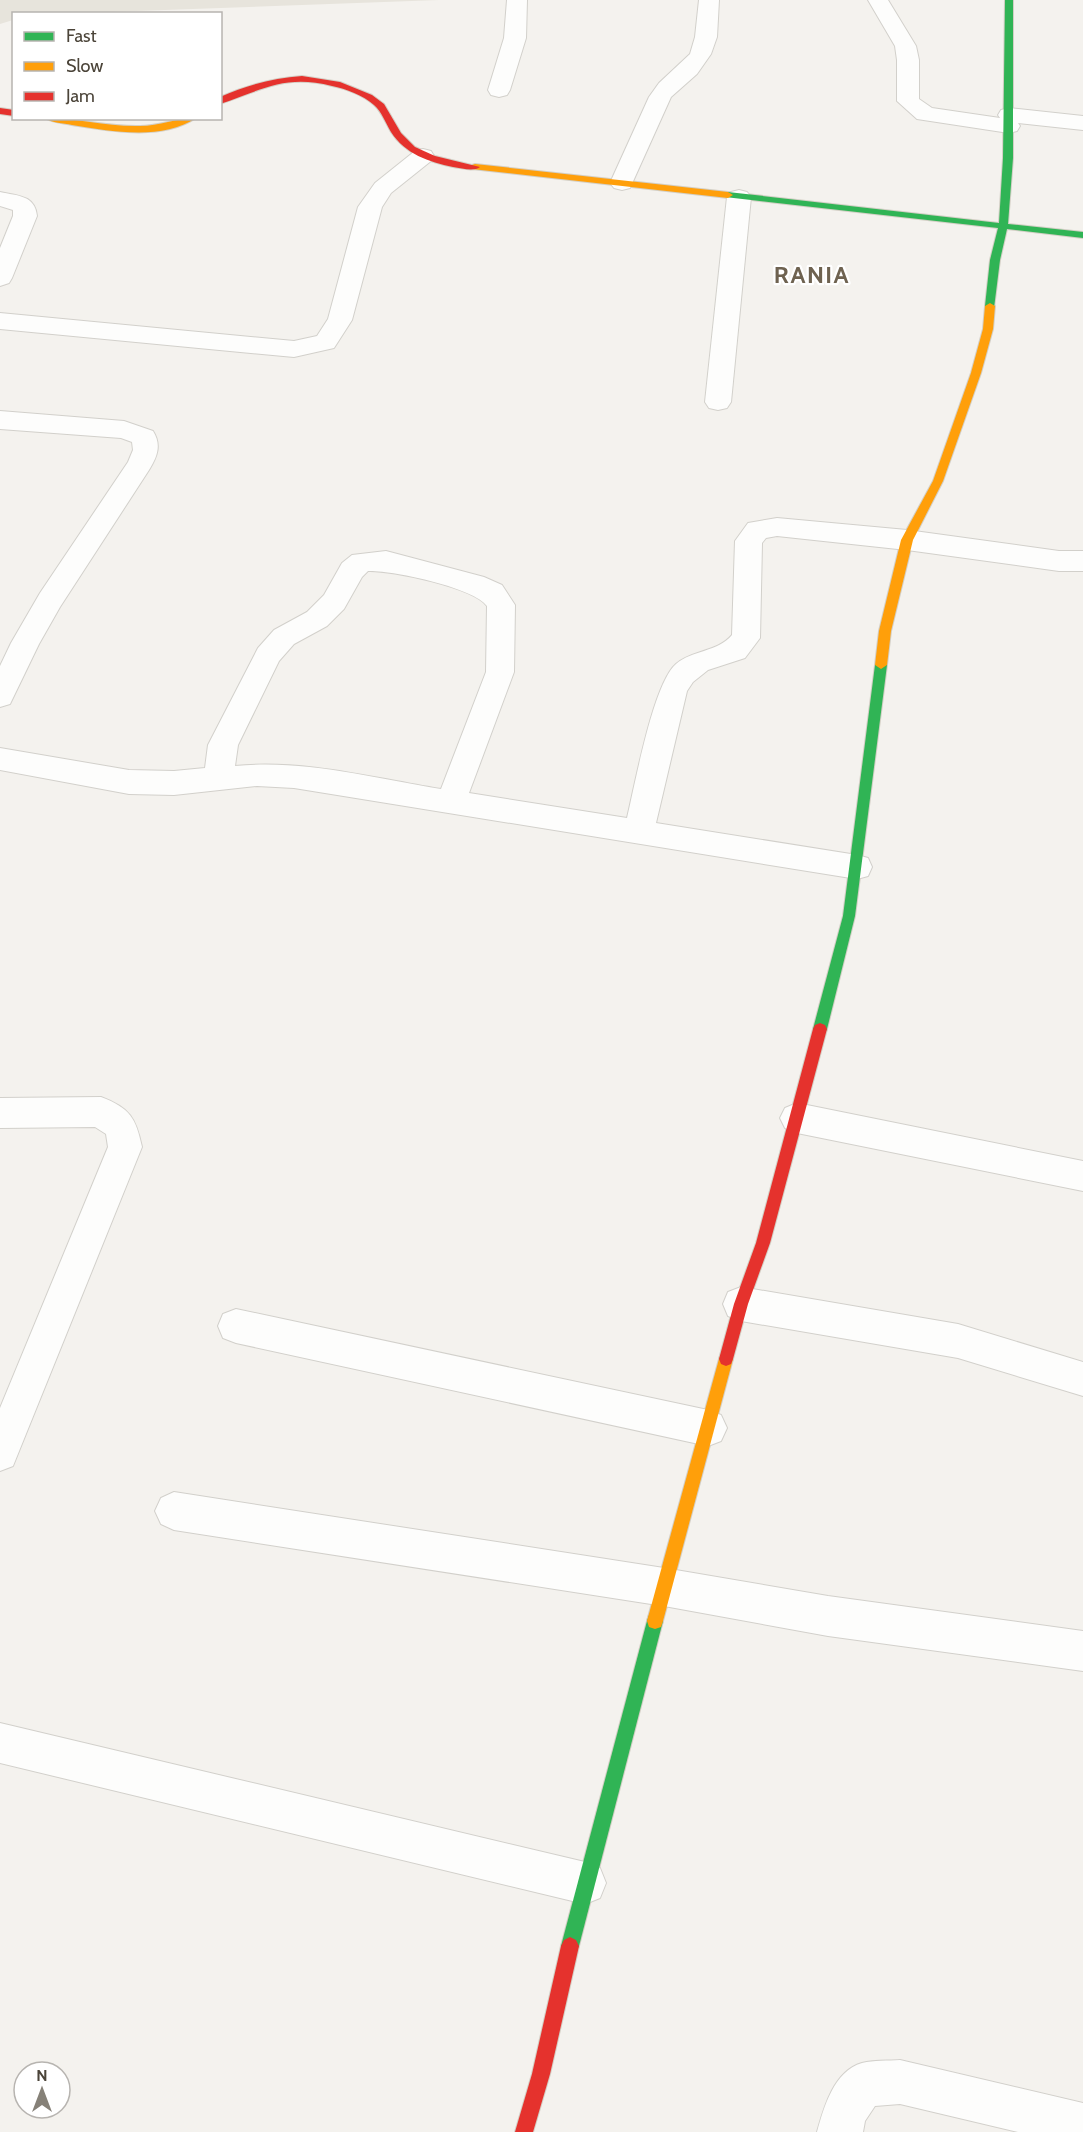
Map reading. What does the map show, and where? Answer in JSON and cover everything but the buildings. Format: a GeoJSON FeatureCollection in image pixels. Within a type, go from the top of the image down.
{"type":"FeatureCollection","features":[{"type":"Feature","properties":{"kind":"street"},"geometry":{"type":"LineString","coordinates":[[499,90],[515,38],[517,0]]}},
{"type":"Feature","properties":{"kind":"street"},"geometry":{"type":"LineString","coordinates":[[622,183],[657,100],[669,85],[690,69],[700,56],[707,38],[709,0]]}},
{"type":"Feature","properties":{"kind":"street"},"geometry":{"type":"LineString","coordinates":[[878,0],[900,32],[908,54],[905,86],[908,101],[924,114],[1009,121],[1083,123]]}},
{"type":"Feature","properties":{"kind":"street"},"geometry":{"type":"LineString","coordinates":[[524,2132],[541,2074],[585,1883],[663,1587],[741,1304],[763,1243],[849,916],[885,631],[908,540],[938,481],[976,373],[988,329],[995,260],[1003,227],[1009,121],[1009,0]]}},
{"type":"Feature","properties":{"kind":"street"},"geometry":{"type":"LineString","coordinates":[[222,100],[267,81],[309,78],[345,85],[379,103],[401,142],[423,156],[457,165],[1083,235]]}},
{"type":"Feature","properties":{"kind":"street"},"geometry":{"type":"LineString","coordinates":[[61,120],[109,128],[152,128],[189,120]]}},
{"type":"Feature","properties":{"kind":"street"},"geometry":{"type":"LineString","coordinates":[[0,321],[294,349],[325,342],[340,320],[370,207],[382,188],[423,156]]}},
{"type":"Feature","properties":{"kind":"street"},"geometry":{"type":"LineString","coordinates":[[718,402],[739,197]]}},
{"type":"Feature","properties":{"kind":"street"},"geometry":{"type":"LineString","coordinates":[[0,199],[24,206],[22,227],[1,273]]}},
{"type":"Feature","properties":{"kind":"street"},"geometry":{"type":"LineString","coordinates":[[0,420],[124,430],[144,437],[146,450],[134,474],[40,617],[0,696]]}},
{"type":"Feature","properties":{"kind":"street"},"geometry":{"type":"LineString","coordinates":[[639,831],[673,690],[683,674],[698,662],[735,651],[746,638],[749,541],[758,530],[777,527],[908,540],[1059,561],[1083,561]]}},
{"type":"Feature","properties":{"kind":"street"},"geometry":{"type":"LineString","coordinates":[[219,778],[223,745],[268,655],[284,637],[317,619],[334,602],[352,570],[362,562],[386,561],[474,584],[492,592],[501,605],[500,672],[452,802]]}},
{"type":"Feature","properties":{"kind":"street"},"geometry":{"type":"LineString","coordinates":[[0,759],[129,782],[174,783],[257,775],[294,777],[857,867]]}},
{"type":"Feature","properties":{"kind":"street"},"geometry":{"type":"LineString","coordinates":[[0,1113],[101,1112],[121,1126],[124,1147],[0,1453]]}},
{"type":"Feature","properties":{"kind":"street"},"geometry":{"type":"LineString","coordinates":[[797,1118],[1083,1176]]}},
{"type":"Feature","properties":{"kind":"street"},"geometry":{"type":"LineString","coordinates":[[741,1304],[958,1341],[1083,1379]]}},
{"type":"Feature","properties":{"kind":"street"},"geometry":{"type":"LineString","coordinates":[[236,1326],[708,1428]]}},
{"type":"Feature","properties":{"kind":"street"},"geometry":{"type":"LineString","coordinates":[[174,1511],[663,1587],[828,1616],[1083,1651]]}},
{"type":"Feature","properties":{"kind":"street"},"geometry":{"type":"LineString","coordinates":[[0,1743],[585,1883]]}},
{"type":"Feature","properties":{"kind":"street"},"geometry":{"type":"LineString","coordinates":[[840,2132],[845,2112],[863,2085],[900,2082],[1083,2125]]}},
{"type":"Feature","properties":{"kind":"shaded area"},"geometry":{"type":"Polygon","coordinates":[[[0,0],[439,0],[108,12],[12,12],[12,20],[0,24],[0,0]]]}},
{"type":"Feature","properties":{"kind":"traffic: fast"},"geometry":{"type":"LineString","coordinates":[[990,306],[995,260],[1003,227],[1008,158],[1009,0]]}},
{"type":"Feature","properties":{"kind":"traffic: fast"},"geometry":{"type":"LineString","coordinates":[[728,195],[1083,235]]}},
{"type":"Feature","properties":{"kind":"traffic: fast"},"geometry":{"type":"LineString","coordinates":[[820,1029],[849,916],[881,665]]}},
{"type":"Feature","properties":{"kind":"traffic: fast"},"geometry":{"type":"LineString","coordinates":[[570,1946],[655,1621]]}},
{"type":"Feature","properties":{"kind":"traffic: slow"},"geometry":{"type":"LineString","coordinates":[[61,120],[103,127],[139,129],[157,128],[186,120]]}},
{"type":"Feature","properties":{"kind":"traffic: slow"},"geometry":{"type":"LineString","coordinates":[[475,167],[728,195]]}},
{"type":"Feature","properties":{"kind":"traffic: slow"},"geometry":{"type":"LineString","coordinates":[[881,665],[885,631],[907,540],[938,481],[976,373],[988,329],[990,306]]}},
{"type":"Feature","properties":{"kind":"traffic: slow"},"geometry":{"type":"LineString","coordinates":[[655,1621],[726,1359]]}},
{"type":"Feature","properties":{"kind":"traffic: jam"},"geometry":{"type":"LineString","coordinates":[[222,100],[252,87],[285,80],[319,80],[336,84],[375,101],[397,134],[412,149],[443,162],[475,167]]}},
{"type":"Feature","properties":{"kind":"traffic: jam"},"geometry":{"type":"LineString","coordinates":[[0,111],[12,113]]}},
{"type":"Feature","properties":{"kind":"traffic: jam"},"geometry":{"type":"LineString","coordinates":[[726,1359],[741,1304],[763,1243],[820,1029]]}},
{"type":"Feature","properties":{"kind":"traffic: jam"},"geometry":{"type":"LineString","coordinates":[[524,2132],[541,2074],[570,1946]]}},
{"type":"Feature","properties":{"kind":"district","name":"RANIA"},"geometry":{"type":"Point","coordinates":[812,275]}}]}
